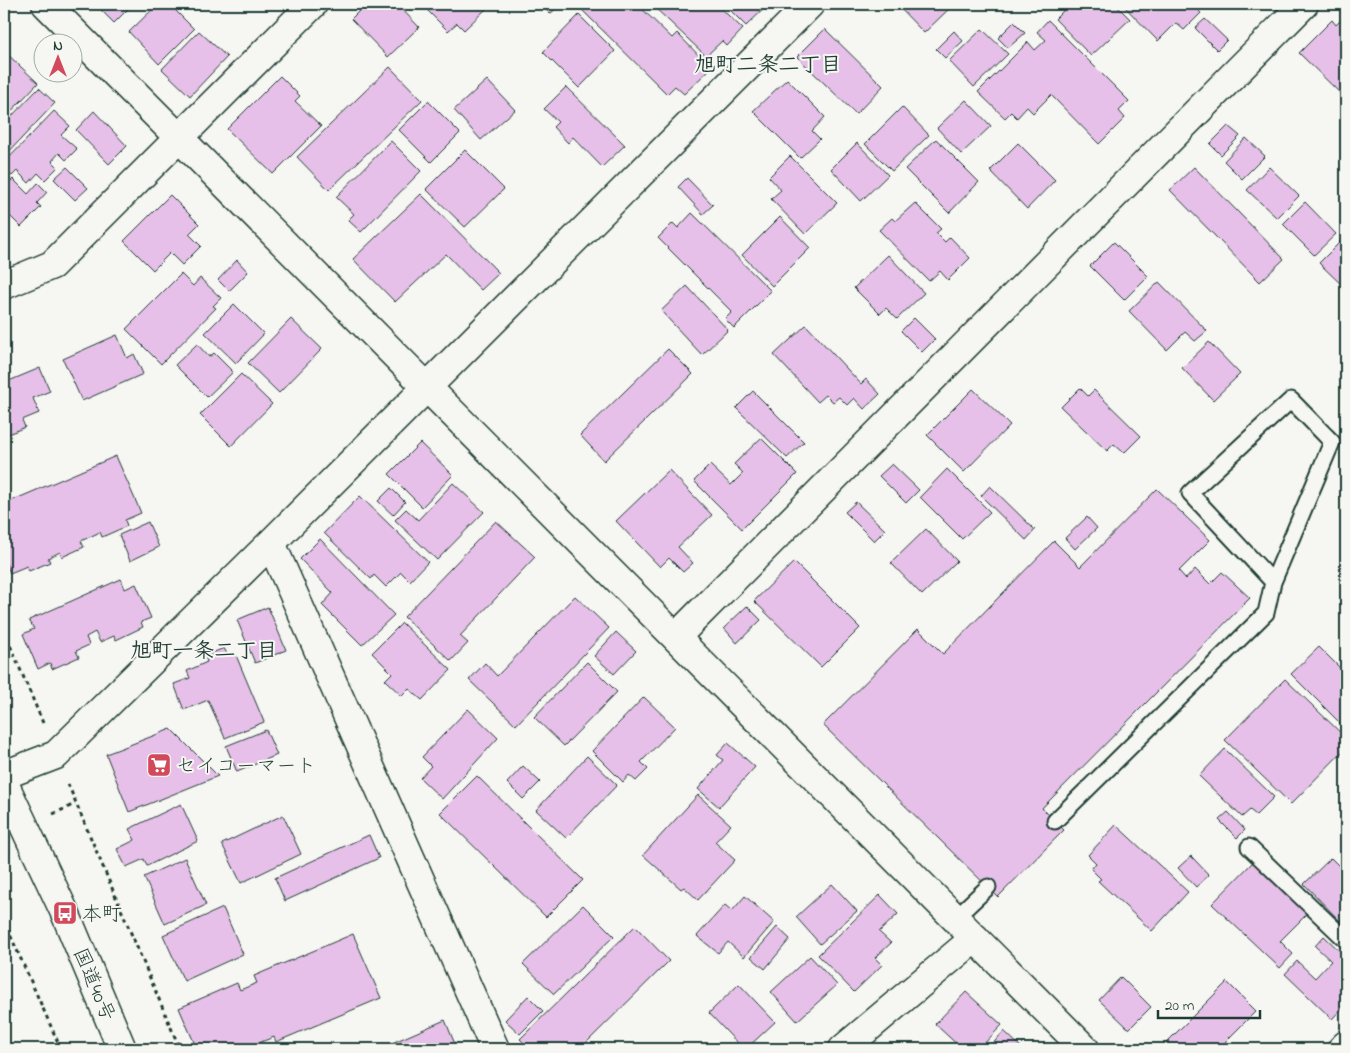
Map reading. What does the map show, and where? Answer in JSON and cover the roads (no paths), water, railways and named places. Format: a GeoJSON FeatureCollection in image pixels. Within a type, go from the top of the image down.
{"type":"FeatureCollection","features":[{"type":"Feature","properties":{"kind":"main road"},"geometry":{"type":"LineString","coordinates":[[46,4],[1085,1049]]}},
{"type":"Feature","properties":{"kind":"main road"},"geometry":{"type":"LineString","coordinates":[[4,285],[52,265],[313,4]]}},
{"type":"Feature","properties":{"kind":"main road"},"geometry":{"type":"LineString","coordinates":[[4,776],[56,755],[271,543],[810,4]]}},
{"type":"Feature","properties":{"kind":"main road"},"geometry":{"type":"LineString","coordinates":[[676,637],[1304,4]]}},
{"type":"Feature","properties":{"kind":"main road"},"geometry":{"type":"LineString","coordinates":[[271,543],[495,1049]]}},
{"type":"Feature","properties":{"kind":"main road","name":"国道40号"},"geometry":{"type":"LineString","coordinates":[[4,783],[65,913],[122,1049]]}},
{"type":"Feature","properties":{"kind":"main road"},"geometry":{"type":"LineString","coordinates":[[843,1049],[975,938]]}},
{"type":"Feature","properties":{"kind":"main road"},"geometry":{"type":"LineString","coordinates":[[1342,1049],[1346,1045]]}},
{"type":"Feature","properties":{"kind":"lane"},"geometry":{"type":"LineString","coordinates":[[1054,821],[1266,613],[1273,582],[1332,442],[1291,400],[1190,493],[1273,582]]}},
{"type":"Feature","properties":{"kind":"lane"},"geometry":{"type":"LineString","coordinates":[[1249,848],[1346,940]]}},
{"type":"Feature","properties":{"kind":"lane"},"geometry":{"type":"LineString","coordinates":[[955,918],[988,886]]}},
{"type":"Feature","properties":{"kind":"place","name":"セイコーマート"},"geometry":{"type":"Point","coordinates":[159,765]}},
{"type":"Feature","properties":{"kind":"place","name":"本町"},"geometry":{"type":"Point","coordinates":[65,913]}},
{"type":"Feature","properties":{"kind":"district","name":"旭町二条二丁目"},"geometry":{"type":"Point","coordinates":[768,64]}},
{"type":"Feature","properties":{"kind":"district","name":"旭町一条二丁目"},"geometry":{"type":"Point","coordinates":[204,650]}}]}
